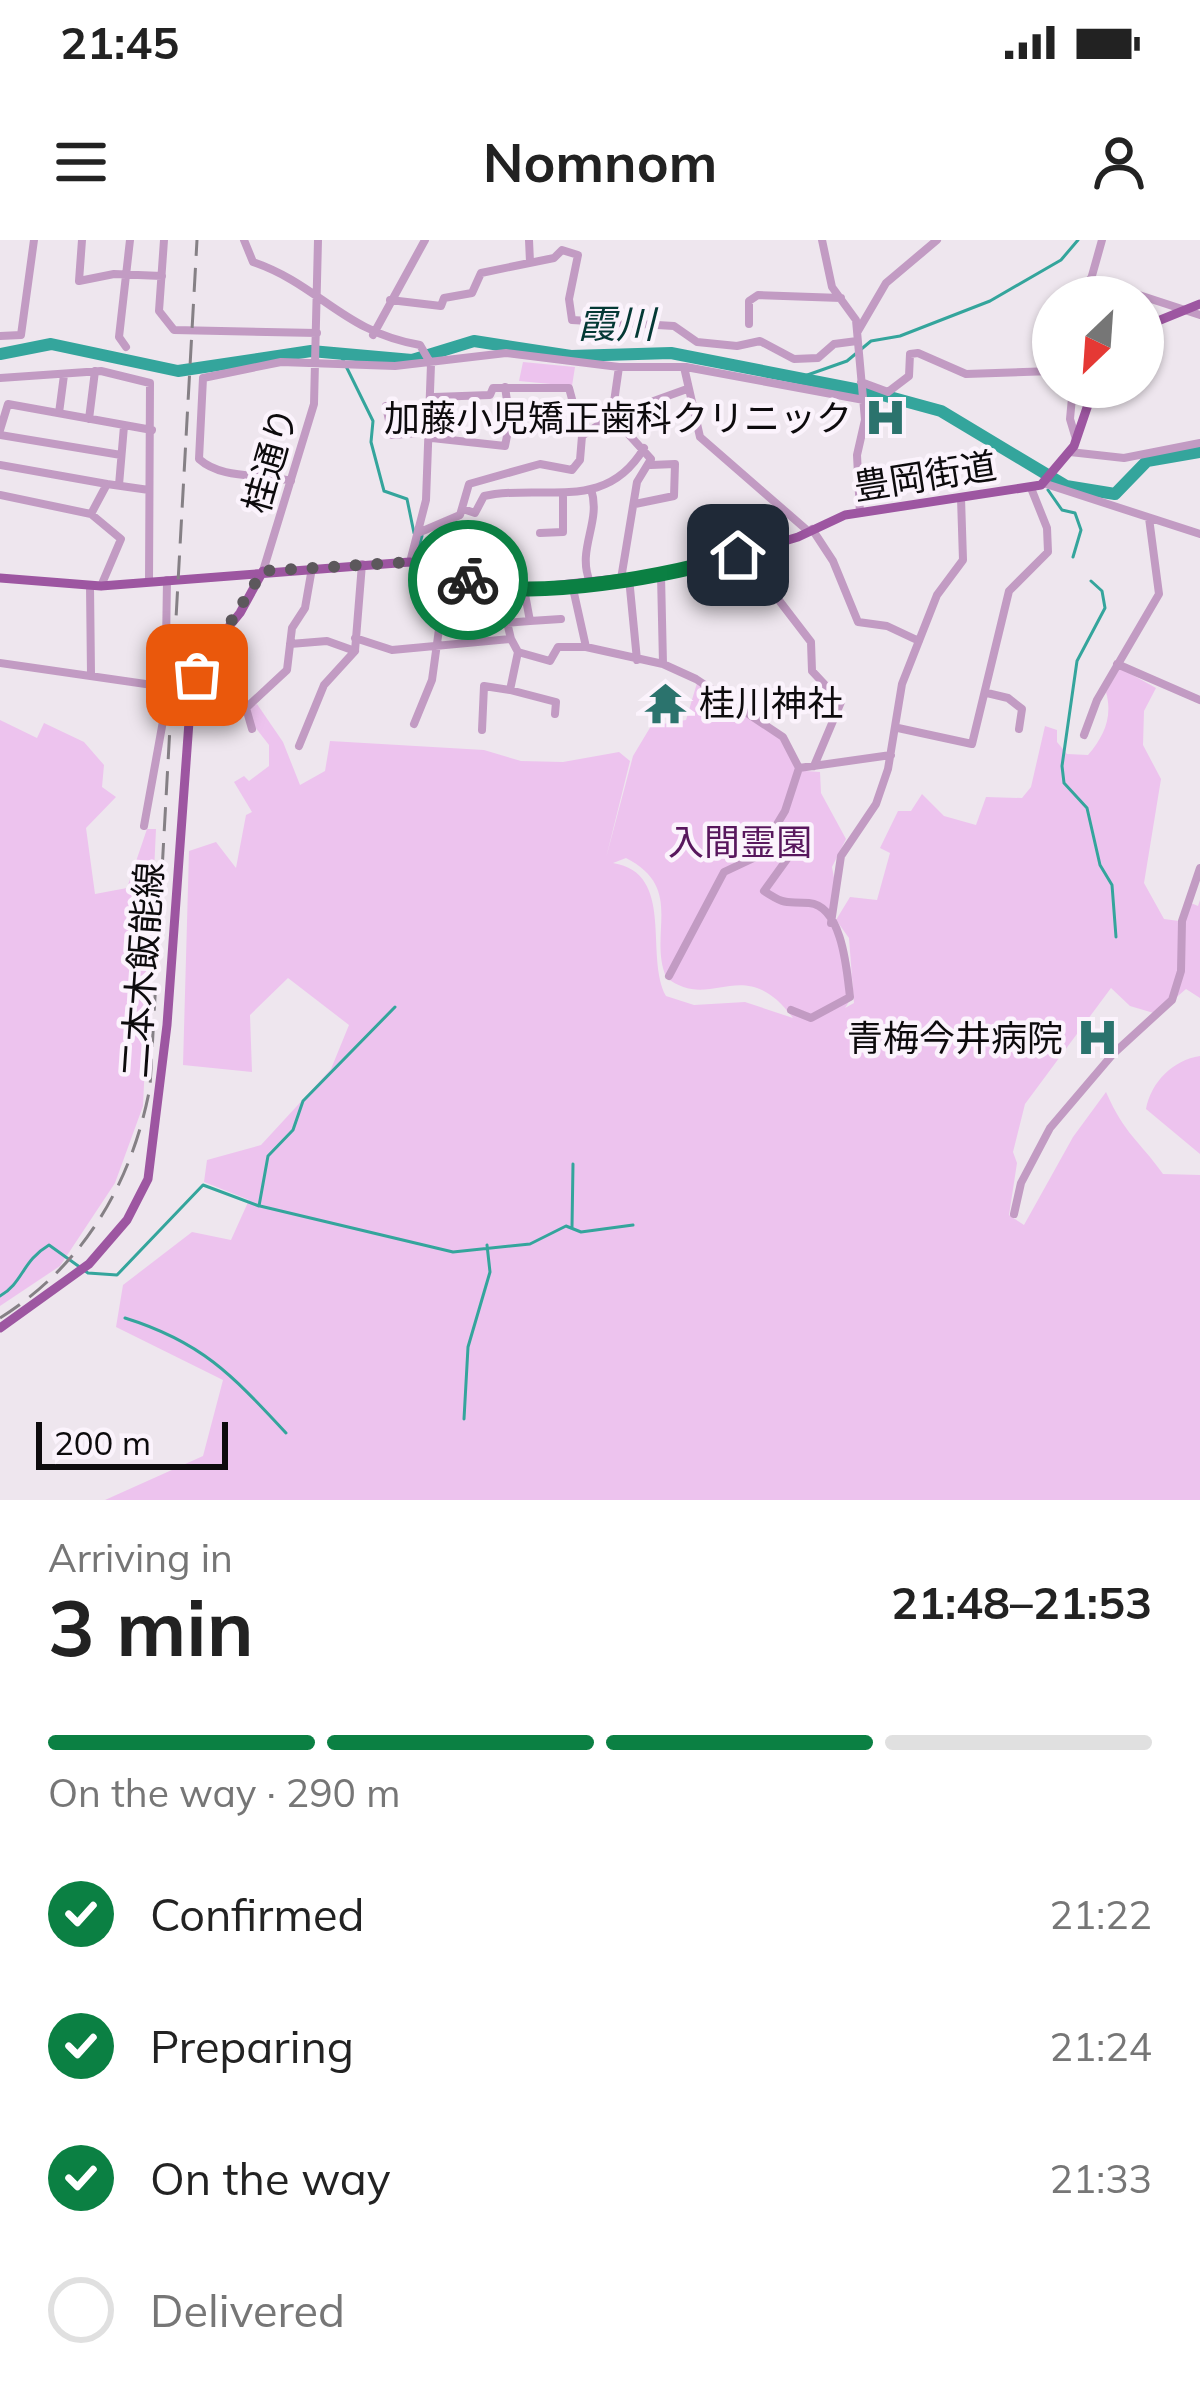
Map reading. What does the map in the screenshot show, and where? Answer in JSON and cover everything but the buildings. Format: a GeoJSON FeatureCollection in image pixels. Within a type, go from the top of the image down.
{"type":"FeatureCollection","features":[{"type":"Feature","properties":{"kind":"main road"},"geometry":{"type":"LineString","coordinates":[[1164,318],[1200,304]]}},
{"type":"Feature","properties":{"kind":"main road"},"geometry":{"type":"LineString","coordinates":[[1048,478],[1077,440],[1087,408]]}},
{"type":"Feature","properties":{"kind":"main road","name":"豊岡街道"},"geometry":{"type":"LineString","coordinates":[[0,578],[96,586],[410,562],[499,589],[524,589],[661,575],[766,547],[860,513],[1030,488],[1048,478]]}},
{"type":"Feature","properties":{"kind":"main road","name":"二本木飯能線"},"geometry":{"type":"LineString","coordinates":[[0,1328],[83,1269],[137,1204],[153,1154],[183,760],[194,691],[204,657],[240,613],[263,571]]}},
{"type":"Feature","properties":{"kind":"street"},"geometry":{"type":"LineString","coordinates":[[0,336],[21,334],[34,240]]}},
{"type":"Feature","properties":{"kind":"street"},"geometry":{"type":"LineString","coordinates":[[82,240],[79,281],[128,273],[162,276]]}},
{"type":"Feature","properties":{"kind":"street"},"geometry":{"type":"LineString","coordinates":[[126,347],[119,337],[130,240]]}},
{"type":"Feature","properties":{"kind":"street"},"geometry":{"type":"LineString","coordinates":[[164,240],[161,317],[178,332],[317,338],[318,240]]}},
{"type":"Feature","properties":{"kind":"street"},"geometry":{"type":"LineString","coordinates":[[244,240],[253,262],[283,273],[373,334],[422,347],[431,364],[432,435],[410,562]]}},
{"type":"Feature","properties":{"kind":"street"},"geometry":{"type":"LineString","coordinates":[[373,334],[424,240]]}},
{"type":"Feature","properties":{"kind":"street"},"geometry":{"type":"LineString","coordinates":[[529,240],[530,262]]}},
{"type":"Feature","properties":{"kind":"street"},"geometry":{"type":"LineString","coordinates":[[822,240],[830,280],[853,310],[864,432],[857,455],[860,513]]}},
{"type":"Feature","properties":{"kind":"street"},"geometry":{"type":"LineString","coordinates":[[857,346],[886,283],[937,240]]}},
{"type":"Feature","properties":{"kind":"street"},"geometry":{"type":"LineString","coordinates":[[1091,276],[1102,240]]}},
{"type":"Feature","properties":{"kind":"street"},"geometry":{"type":"LineString","coordinates":[[390,300],[441,306],[444,298],[472,293],[481,273],[554,258],[563,245],[578,255],[569,299],[572,320],[674,326],[698,342],[737,346],[760,341],[794,359],[818,358],[834,344],[857,346]]}},
{"type":"Feature","properties":{"kind":"street"},"geometry":{"type":"LineString","coordinates":[[749,324],[749,301],[758,296],[841,298]]}},
{"type":"Feature","properties":{"kind":"street"},"geometry":{"type":"LineString","coordinates":[[1164,303],[1200,315]]}},
{"type":"Feature","properties":{"kind":"street","name":"桂通り"},"geometry":{"type":"LineString","coordinates":[[263,571],[314,404],[317,338]]}},
{"type":"Feature","properties":{"kind":"street"},"geometry":{"type":"LineString","coordinates":[[291,481],[260,472],[215,470],[199,459],[203,378],[281,362],[431,364],[506,352],[888,392],[909,376],[910,354],[918,353],[966,374],[1032,371]]}},
{"type":"Feature","properties":{"kind":"street"},"geometry":{"type":"LineString","coordinates":[[613,416],[619,367]]}},
{"type":"Feature","properties":{"kind":"street"},"geometry":{"type":"LineString","coordinates":[[684,368],[693,424],[704,443],[714,445],[810,530],[833,560],[858,622],[886,626],[919,641]]}},
{"type":"Feature","properties":{"kind":"street"},"geometry":{"type":"LineString","coordinates":[[89,419],[95,371]]}},
{"type":"Feature","properties":{"kind":"street"},"geometry":{"type":"LineString","coordinates":[[0,378],[95,371],[150,383],[149,581]]}},
{"type":"Feature","properties":{"kind":"street"},"geometry":{"type":"LineString","coordinates":[[59,413],[64,375]]}},
{"type":"Feature","properties":{"kind":"street"},"geometry":{"type":"LineString","coordinates":[[418,533],[448,523],[462,509],[469,484],[540,464],[572,470],[580,460],[582,436],[569,388],[505,386],[494,388],[490,395],[434,397]]}},
{"type":"Feature","properties":{"kind":"street"},"geometry":{"type":"LineString","coordinates":[[386,406],[392,435],[432,435],[505,446],[510,421],[505,386]]}},
{"type":"Feature","properties":{"kind":"street"},"geometry":{"type":"LineString","coordinates":[[582,436],[613,416],[687,389]]}},
{"type":"Feature","properties":{"kind":"street"},"geometry":{"type":"LineString","coordinates":[[121,454],[0,432],[8,404],[152,430]]}},
{"type":"Feature","properties":{"kind":"street"},"geometry":{"type":"LineString","coordinates":[[1071,408],[1077,440]]}},
{"type":"Feature","properties":{"kind":"street"},"geometry":{"type":"LineString","coordinates":[[613,416],[645,447],[651,465]]}},
{"type":"Feature","properties":{"kind":"street"},"geometry":{"type":"LineString","coordinates":[[118,485],[124,426]]}},
{"type":"Feature","properties":{"kind":"street"},"geometry":{"type":"LineString","coordinates":[[1070,452],[1124,458],[1200,443]]}},
{"type":"Feature","properties":{"kind":"street"},"geometry":{"type":"LineString","coordinates":[[462,509],[475,513],[484,496],[495,494],[563,496],[591,489],[632,467],[645,447]]}},
{"type":"Feature","properties":{"kind":"street"},"geometry":{"type":"LineString","coordinates":[[635,503],[674,496],[675,464],[651,465],[640,471],[635,503],[625,578],[637,660]]}},
{"type":"Feature","properties":{"kind":"street"},"geometry":{"type":"LineString","coordinates":[[0,465],[149,490]]}},
{"type":"Feature","properties":{"kind":"street"},"geometry":{"type":"LineString","coordinates":[[1048,478],[1200,534]]}},
{"type":"Feature","properties":{"kind":"street"},"geometry":{"type":"LineString","coordinates":[[91,514],[107,484]]}},
{"type":"Feature","properties":{"kind":"street"},"geometry":{"type":"LineString","coordinates":[[898,728],[971,744],[1009,591],[1048,552],[1047,528],[1030,488]]}},
{"type":"Feature","properties":{"kind":"street"},"geometry":{"type":"LineString","coordinates":[[590,582],[584,552],[593,529],[591,489]]}},
{"type":"Feature","properties":{"kind":"street"},"geometry":{"type":"LineString","coordinates":[[0,495],[91,514],[121,539],[96,586],[91,675]]}},
{"type":"Feature","properties":{"kind":"street"},"geometry":{"type":"LineString","coordinates":[[540,533],[563,532],[563,496]]}},
{"type":"Feature","properties":{"kind":"street"},"geometry":{"type":"LineString","coordinates":[[831,923],[841,856],[876,804],[898,728],[896,706],[919,641],[937,595],[963,560],[961,498]]}},
{"type":"Feature","properties":{"kind":"street"},"geometry":{"type":"LineString","coordinates":[[1084,735],[1117,664],[1160,594],[1149,518]]}},
{"type":"Feature","properties":{"kind":"street"},"geometry":{"type":"LineString","coordinates":[[766,547],[770,591],[811,643],[812,670],[841,701],[838,719],[814,766]]}},
{"type":"Feature","properties":{"kind":"street"},"geometry":{"type":"LineString","coordinates":[[299,746],[325,685],[355,651],[362,564]]}},
{"type":"Feature","properties":{"kind":"street"},"geometry":{"type":"LineString","coordinates":[[252,729],[246,709],[287,670],[292,628],[305,608],[313,567]]}},
{"type":"Feature","properties":{"kind":"street"},"geometry":{"type":"LineString","coordinates":[[414,724],[431,680],[448,571]]}},
{"type":"Feature","properties":{"kind":"street"},"geometry":{"type":"LineString","coordinates":[[661,575],[663,664]]}},
{"type":"Feature","properties":{"kind":"street"},"geometry":{"type":"LineString","coordinates":[[143,826],[167,686],[167,580]]}},
{"type":"Feature","properties":{"kind":"street"},"geometry":{"type":"LineString","coordinates":[[572,584],[586,647]]}},
{"type":"Feature","properties":{"kind":"street"},"geometry":{"type":"LineString","coordinates":[[499,589],[504,623],[518,652],[510,690]]}},
{"type":"Feature","properties":{"kind":"street"},"geometry":{"type":"LineString","coordinates":[[524,589],[530,621]]}},
{"type":"Feature","properties":{"kind":"street"},"geometry":{"type":"LineString","coordinates":[[504,623],[561,619]]}},
{"type":"Feature","properties":{"kind":"street"},"geometry":{"type":"LineString","coordinates":[[191,628],[219,636]]}},
{"type":"Feature","properties":{"kind":"street"},"geometry":{"type":"LineString","coordinates":[[355,638],[392,650],[511,639]]}},
{"type":"Feature","properties":{"kind":"street"},"geometry":{"type":"LineString","coordinates":[[290,644],[327,641],[355,651]]}},
{"type":"Feature","properties":{"kind":"street"},"geometry":{"type":"LineString","coordinates":[[518,652],[550,661],[558,647],[586,647],[663,664],[709,686],[783,737],[799,768],[758,856],[724,872],[669,976]]}},
{"type":"Feature","properties":{"kind":"street"},"geometry":{"type":"LineString","coordinates":[[0,663],[194,691]]}},
{"type":"Feature","properties":{"kind":"street"},"geometry":{"type":"LineString","coordinates":[[1117,664],[1200,700]]}},
{"type":"Feature","properties":{"kind":"street"},"geometry":{"type":"LineString","coordinates":[[482,730],[484,686],[556,702],[555,714]]}},
{"type":"Feature","properties":{"kind":"street"},"geometry":{"type":"LineString","coordinates":[[987,693],[1008,698],[1022,709],[1019,729]]}},
{"type":"Feature","properties":{"kind":"street"},"geometry":{"type":"LineString","coordinates":[[799,768],[891,755]]}},
{"type":"Feature","properties":{"kind":"street"},"geometry":{"type":"LineString","coordinates":[[774,830],[795,848],[764,891],[787,906],[808,903],[825,911],[844,943],[849,1000],[811,1018],[791,1010]]}},
{"type":"Feature","properties":{"kind":"street"},"geometry":{"type":"LineString","coordinates":[[1014,1214],[1021,1183],[1050,1128],[1113,1054],[1172,1000],[1180,981],[1182,921],[1200,868]]}},
{"type":"Feature","properties":{"kind":"green space"},"geometry":{"type":"Polygon","coordinates":[[[523,362],[575,367],[572,386],[519,381],[523,362]]]}},
{"type":"Feature","properties":{"kind":"green space","name":"入間霊園"},"geometry":{"type":"Polygon","coordinates":[[[1120,668],[1156,688],[1144,711],[1143,745],[1161,779],[1144,883],[1164,919],[1179,921],[1186,901],[1198,906],[1200,900],[1200,998],[1186,989],[1157,1014],[1130,1006],[1111,988],[1025,1104],[1013,1152],[1017,1163],[1009,1215],[1024,1225],[1073,1137],[1106,1092],[1126,1128],[1163,1174],[1200,1175],[1200,1500],[105,1500],[203,1456],[223,1380],[116,1327],[123,1285],[192,1232],[231,1240],[249,1200],[204,1182],[207,1160],[261,1145],[331,1069],[349,1025],[288,978],[250,1015],[252,1072],[183,1065],[189,851],[216,842],[236,868],[246,815],[252,812],[234,782],[244,776],[249,781],[269,766],[269,745],[251,722],[249,708],[257,704],[283,742],[300,785],[325,771],[330,741],[484,750],[521,761],[563,762],[619,752],[630,761],[606,858],[633,756],[651,726],[686,720],[697,683],[779,737],[806,771],[820,772],[821,793],[846,839],[832,867],[835,883],[830,917],[852,974],[849,938],[836,920],[850,897],[877,900],[890,853],[880,848],[898,811],[911,811],[922,794],[944,816],[976,825],[986,797],[1022,798],[1031,787],[1045,726],[1057,730],[1057,742],[1067,754],[1088,755],[1106,726],[1106,692],[1120,668]],[[626,858],[613,863],[632,870],[645,882],[652,899],[657,960],[666,996],[694,1005],[745,1002],[793,1018],[758,989],[743,985],[698,990],[666,977],[655,883],[626,858]]]}},
{"type":"Feature","properties":{"kind":"green space"},"geometry":{"type":"Polygon","coordinates":[[[0,720],[37,738],[44,723],[84,742],[104,765],[102,787],[116,797],[86,828],[95,894],[127,888],[147,829],[156,829],[143,1106],[115,1183],[60,1266],[0,1306],[0,720]]]}},
{"type":"Feature","properties":{"kind":"green space"},"geometry":{"type":"Polygon","coordinates":[[[1200,1056],[1200,1154],[1146,1109],[1165,1074],[1200,1056]]]}},
{"type":"Feature","properties":{"kind":"waterway"},"geometry":{"type":"LineString","coordinates":[[796,379],[847,361],[871,341],[900,336],[990,301],[1061,260],[1078,240]]}},
{"type":"Feature","properties":{"kind":"waterway","name":"霞川"},"geometry":{"type":"LineString","coordinates":[[0,354],[51,344],[178,371],[311,351],[412,360],[474,341],[571,356],[671,353],[875,393],[941,411],[1066,486],[1115,494],[1147,461],[1200,452]]}},
{"type":"Feature","properties":{"kind":"waterway"},"geometry":{"type":"LineString","coordinates":[[341,356],[373,421],[371,442],[384,491],[407,499],[414,533],[422,536],[416,556]]}},
{"type":"Feature","properties":{"kind":"waterway"},"geometry":{"type":"LineString","coordinates":[[1048,490],[1062,510],[1075,513],[1081,530],[1073,557]]}},
{"type":"Feature","properties":{"kind":"waterway"},"geometry":{"type":"LineString","coordinates":[[1091,581],[1102,591],[1105,608],[1077,661],[1062,766],[1064,783],[1087,808],[1100,865],[1112,885],[1116,937]]}},
{"type":"Feature","properties":{"kind":"waterway"},"geometry":{"type":"LineString","coordinates":[[0,1296],[49,1245],[88,1273],[117,1275],[203,1185],[259,1206],[268,1156],[293,1130],[303,1101],[395,1007]]}},
{"type":"Feature","properties":{"kind":"waterway"},"geometry":{"type":"LineString","coordinates":[[572,1227],[573,1164]]}},
{"type":"Feature","properties":{"kind":"waterway"},"geometry":{"type":"LineString","coordinates":[[260,1206],[453,1252],[530,1244],[566,1226],[581,1232],[633,1225]]}},
{"type":"Feature","properties":{"kind":"waterway"},"geometry":{"type":"LineString","coordinates":[[464,1419],[468,1347],[490,1272],[487,1245]]}},
{"type":"Feature","properties":{"kind":"waterway"},"geometry":{"type":"LineString","coordinates":[[125,1318],[196,1350],[286,1433]]}},
{"type":"Feature","properties":{"kind":"railway"},"geometry":{"type":"LineString","coordinates":[[0,1318],[56,1273],[100,1219],[131,1156],[150,1087],[197,240]]}},
{"type":"Feature","properties":{"kind":"way so far"},"geometry":{"type":"LineString","coordinates":[[197,675],[204,657],[240,613],[263,571],[410,562],[432,565],[468,580]]}},
{"type":"Feature","properties":{"kind":"place","name":"加藤小児矯正歯科クリニック"},"geometry":{"type":"Point","coordinates":[886,418]}},
{"type":"Feature","properties":{"kind":"place","name":"桂川神社"},"geometry":{"type":"Point","coordinates":[665,703]}},
{"type":"Feature","properties":{"kind":"place","name":"青梅今井病院"},"geometry":{"type":"Point","coordinates":[1097,1038]}},
{"type":"Feature","properties":{"kind":"route"},"geometry":{"type":"LineString","coordinates":[[468,580],[499,589],[524,589],[682,572],[738,555]]}}]}
